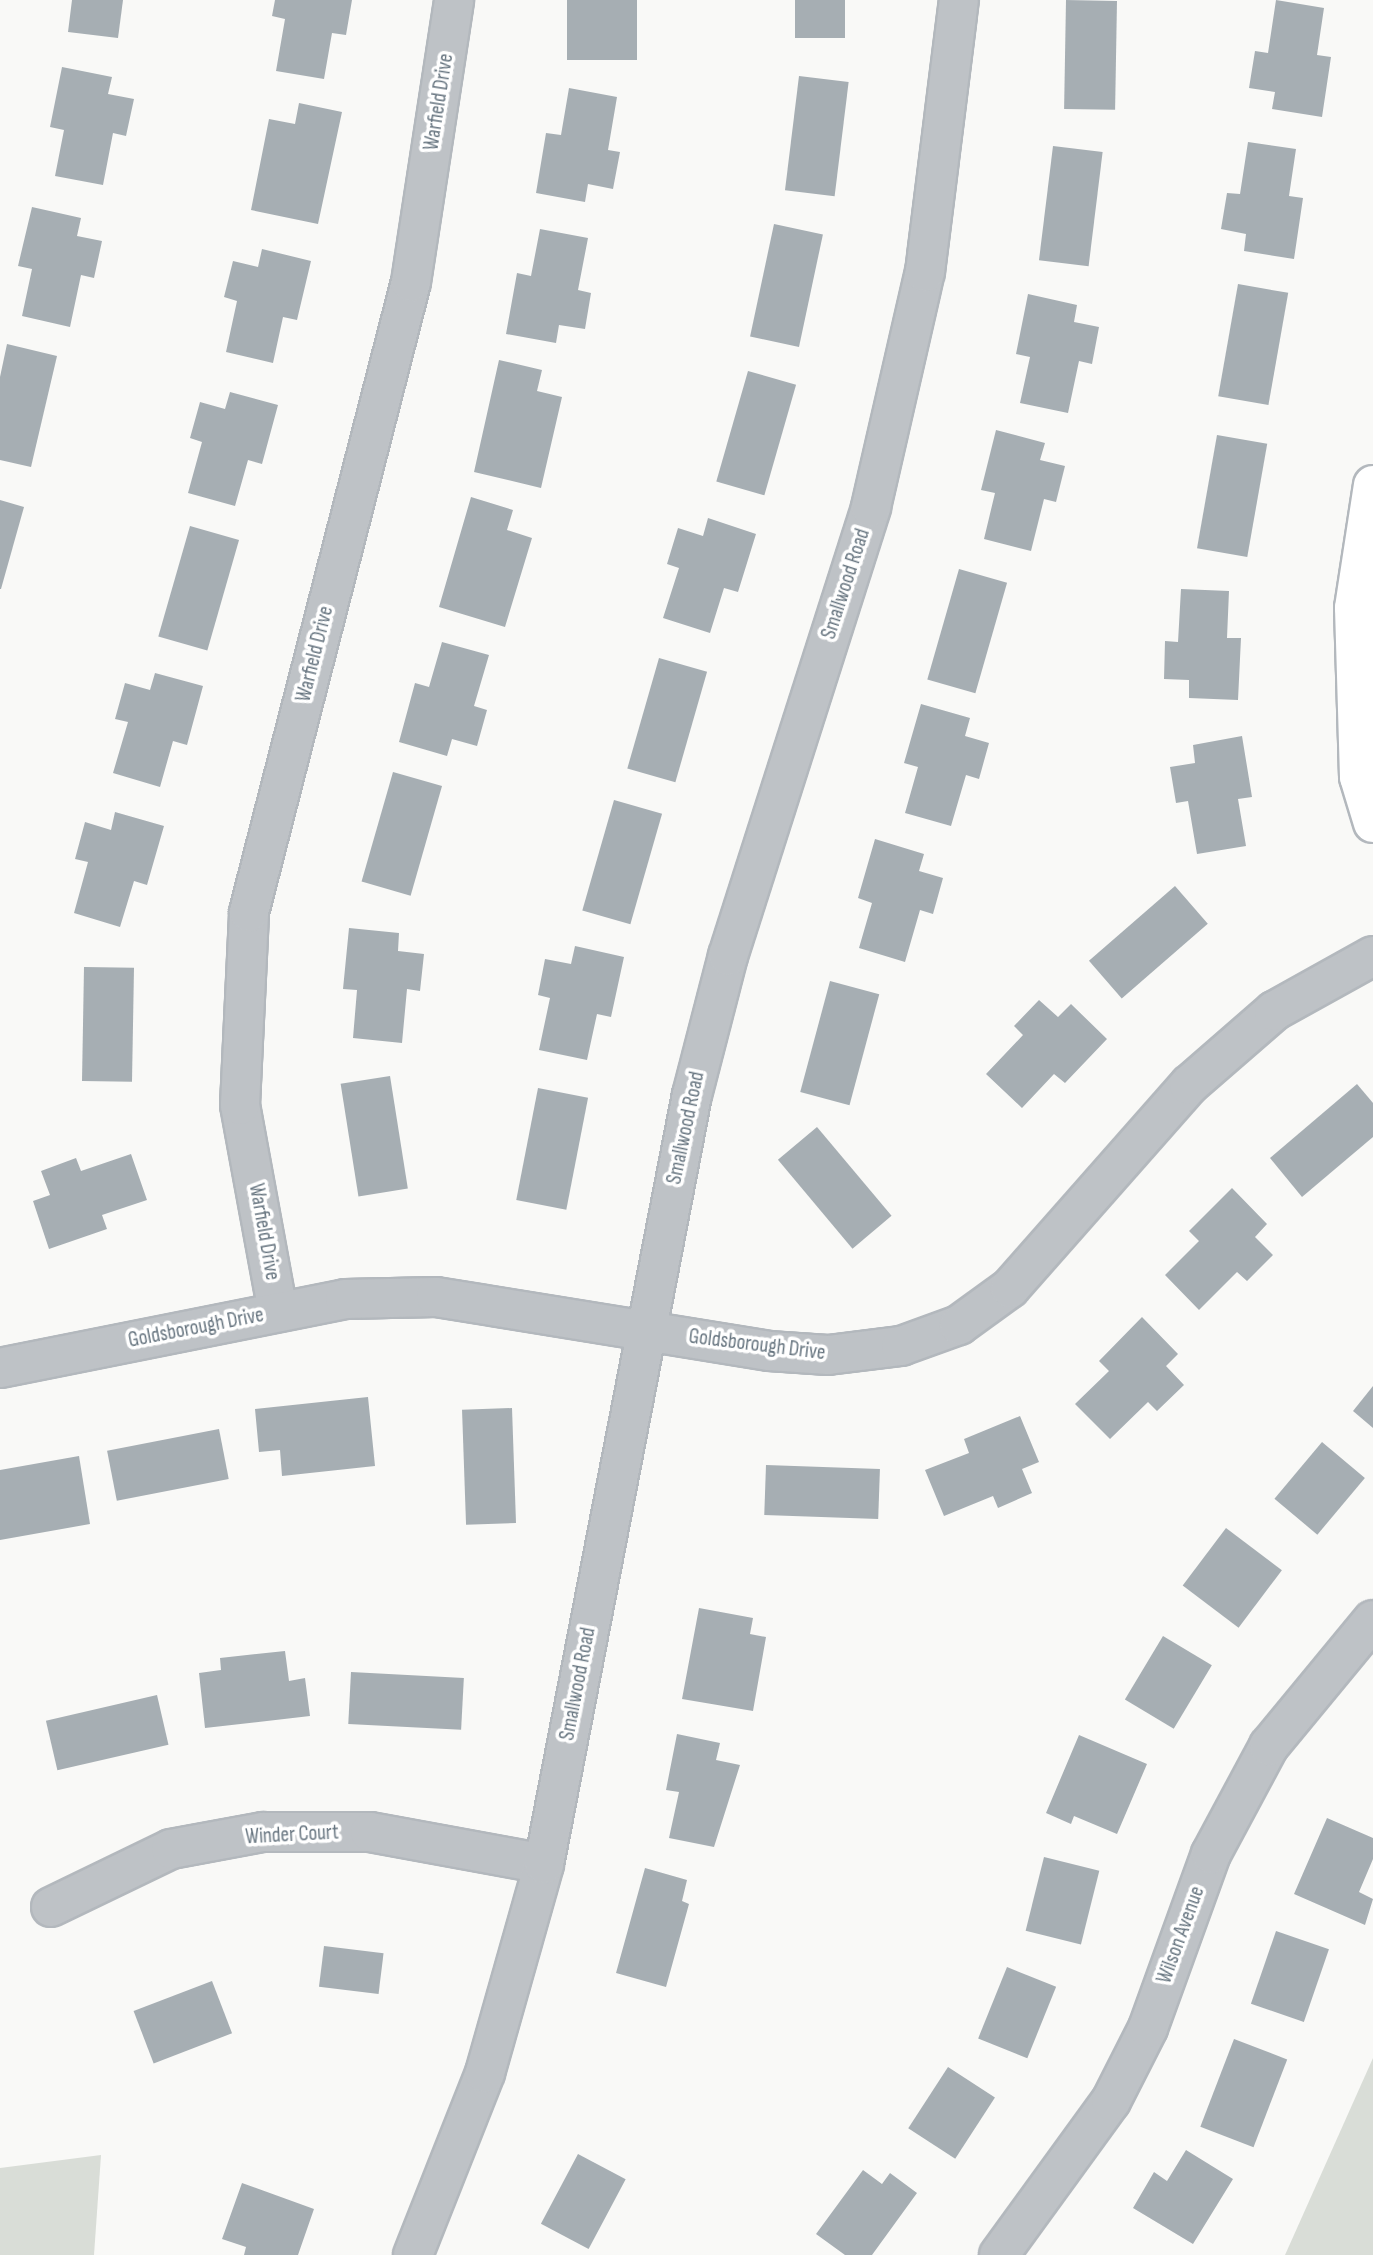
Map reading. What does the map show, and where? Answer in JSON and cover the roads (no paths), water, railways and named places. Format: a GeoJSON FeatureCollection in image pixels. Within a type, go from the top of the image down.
{"type":"FeatureCollection","features":[{"type":"Feature","properties":{"kind":"street","name":"Warfield Drive"},"geometry":{"type":"LineString","coordinates":[[278,1312],[240,1105],[248,912],[411,282],[454,0]]}},
{"type":"Feature","properties":{"kind":"street","name":"Smallwood Road"},"geometry":{"type":"LineString","coordinates":[[412,2255],[485,2073],[544,1864],[692,1095],[728,956],[871,507],[925,272],[959,0]]}},
{"type":"Feature","properties":{"kind":"street"},"geometry":{"type":"LineString","coordinates":[[1373,485],[1354,608],[1360,777],[1373,823]]}},
{"type":"Feature","properties":{"kind":"street","name":"Goldsborough Drive"},"geometry":{"type":"LineString","coordinates":[[0,1368],[345,1299],[436,1297],[646,1331],[828,1356],[901,1346],[959,1325],[1010,1288],[1189,1085],[1274,1011],[1373,956]]}},
{"type":"Feature","properties":{"kind":"street","name":"Wilson Avenue"},"geometry":{"type":"LineString","coordinates":[[999,2255],[1111,2101],[1148,2028],[1211,1854],[1269,1746],[1373,1620]]}},
{"type":"Feature","properties":{"kind":"street","name":"Winder Court"},"geometry":{"type":"LineString","coordinates":[[51,1907],[172,1849],[263,1832],[370,1832],[544,1864]]}}]}
